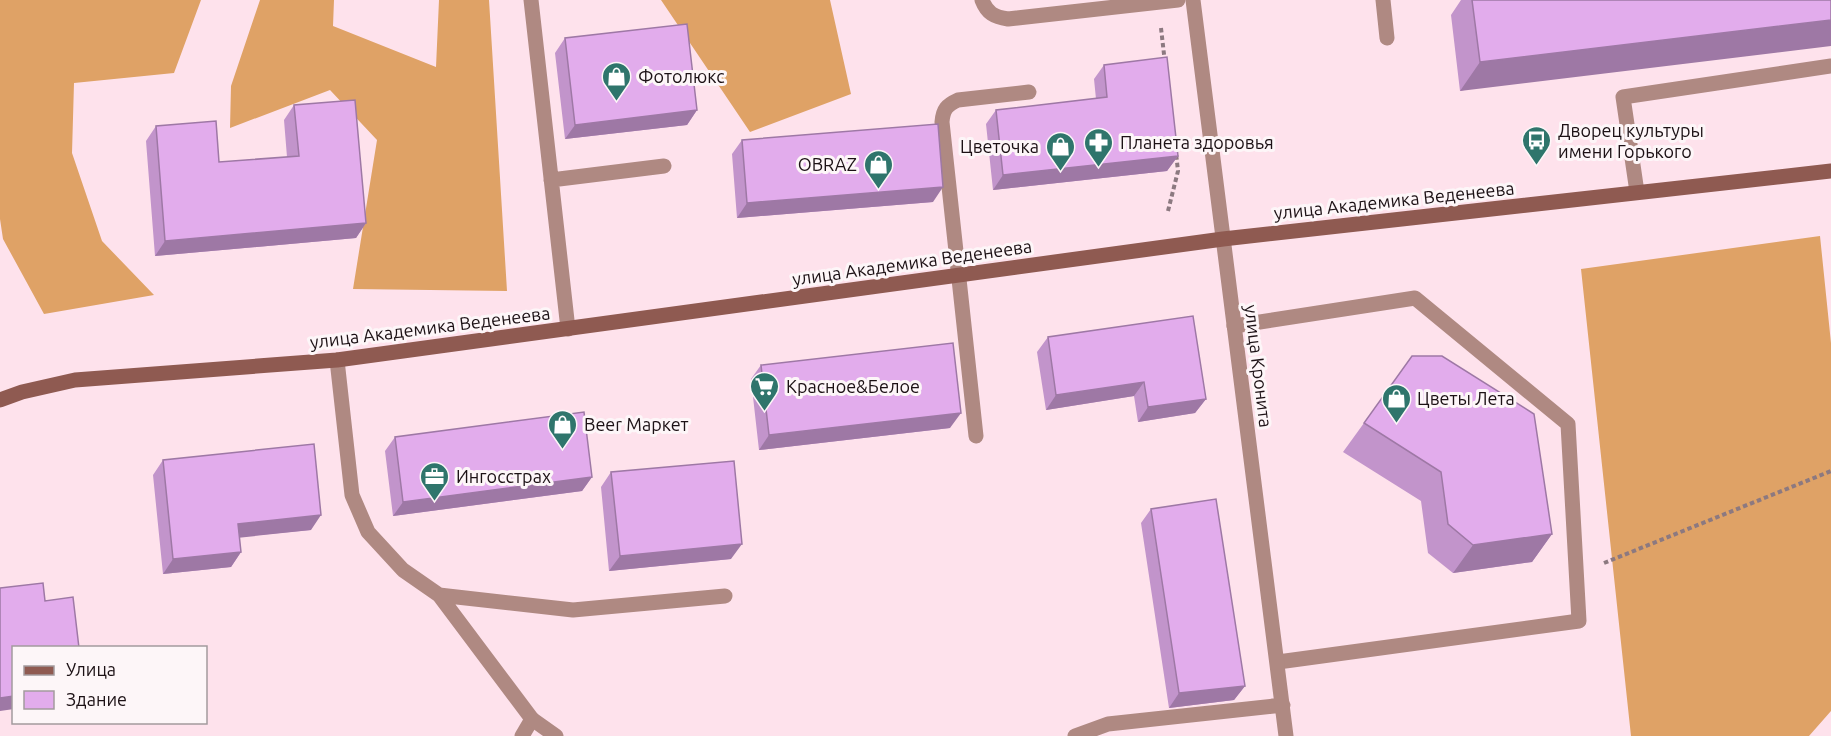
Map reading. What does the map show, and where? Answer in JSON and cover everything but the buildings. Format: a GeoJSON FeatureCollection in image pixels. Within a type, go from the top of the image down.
{"type":"FeatureCollection","features":[{"type":"Feature","properties":{"kind":"street"},"geometry":{"type":"LineString","coordinates":[[531,0],[568,329]]}},
{"type":"Feature","properties":{"kind":"street"},"geometry":{"type":"LineString","coordinates":[[982,0],[986,10],[996,17],[1008,19],[1178,0]]}},
{"type":"Feature","properties":{"kind":"street","name":"улица Кронита"},"geometry":{"type":"LineString","coordinates":[[1194,0],[1286,736]]}},
{"type":"Feature","properties":{"kind":"street"},"geometry":{"type":"LineString","coordinates":[[1383,0],[1387,38]]}},
{"type":"Feature","properties":{"kind":"street"},"geometry":{"type":"LineString","coordinates":[[1637,192],[1623,97],[1831,66]]}},
{"type":"Feature","properties":{"kind":"street"},"geometry":{"type":"LineString","coordinates":[[976,436],[942,122],[943,112],[948,104],[958,100],[1029,92]]}},
{"type":"Feature","properties":{"kind":"street"},"geometry":{"type":"LineString","coordinates":[[551,180],[664,166]]}},
{"type":"Feature","properties":{"kind":"street","name":"улица Академика Веденеева"},"geometry":{"type":"LineString","coordinates":[[0,400],[22,392],[75,380],[337,360],[1223,239],[1831,171]]}},
{"type":"Feature","properties":{"kind":"street"},"geometry":{"type":"LineString","coordinates":[[1234,326],[1415,298],[1569,424],[1579,621],[1278,662]]}},
{"type":"Feature","properties":{"kind":"street"},"geometry":{"type":"LineString","coordinates":[[337,360],[352,495],[368,532],[403,570],[440,596],[532,719],[556,736]]}},
{"type":"Feature","properties":{"kind":"street"},"geometry":{"type":"LineString","coordinates":[[440,596],[573,610],[725,596]]}},
{"type":"Feature","properties":{"kind":"street"},"geometry":{"type":"LineString","coordinates":[[1075,736],[1108,724],[1283,705]]}},
{"type":"Feature","properties":{"kind":"street"},"geometry":{"type":"LineString","coordinates":[[522,736],[532,719]]}},
{"type":"Feature","properties":{"kind":"path"},"geometry":{"type":"LineString","coordinates":[[1157,2],[1166,70]]}},
{"type":"Feature","properties":{"kind":"path"},"geometry":{"type":"LineString","coordinates":[[1168,211],[1178,171],[1175,149]]}},
{"type":"Feature","properties":{"kind":"path"},"geometry":{"type":"LineString","coordinates":[[1576,574],[1831,471]]}},
{"type":"Feature","properties":{"kind":"shaded area"},"geometry":{"type":"Polygon","coordinates":[[[0,0],[201,0],[174,73],[74,83],[72,153],[102,241],[154,295],[44,314],[3,239],[0,219],[0,0]]]}},
{"type":"Feature","properties":{"kind":"shaded area"},"geometry":{"type":"Polygon","coordinates":[[[260,0],[334,0],[333,26],[436,67],[439,0],[489,0],[507,291],[353,289],[377,140],[330,90],[230,128],[231,86],[260,0]]]}},
{"type":"Feature","properties":{"kind":"shaded area"},"geometry":{"type":"Polygon","coordinates":[[[661,0],[830,0],[851,94],[750,132],[661,0]]]}},
{"type":"Feature","properties":{"kind":"shaded area"},"geometry":{"type":"Polygon","coordinates":[[[1820,236],[1831,343],[1831,711],[1809,736],[1631,736],[1581,269],[1820,236]]]}},
{"type":"Feature","properties":{"kind":"place","name":"Фотолюкс"},"geometry":{"type":"Point","coordinates":[617,102]}},
{"type":"Feature","properties":{"kind":"place","name":"Дворец культуры имени Горького"},"geometry":{"type":"Point","coordinates":[1537,166]}},
{"type":"Feature","properties":{"kind":"place","name":"Планета здоровья"},"geometry":{"type":"Point","coordinates":[1099,168]}},
{"type":"Feature","properties":{"kind":"place","name":"Цветочка"},"geometry":{"type":"Point","coordinates":[1060,172]}},
{"type":"Feature","properties":{"kind":"place","name":"OBRAZ"},"geometry":{"type":"Point","coordinates":[878,190]}},
{"type":"Feature","properties":{"kind":"place","name":"Красное&Белое"},"geometry":{"type":"Point","coordinates":[765,412]}},
{"type":"Feature","properties":{"kind":"place","name":"Цветы Лета"},"geometry":{"type":"Point","coordinates":[1396,424]}},
{"type":"Feature","properties":{"kind":"place","name":"Beer Маркет"},"geometry":{"type":"Point","coordinates":[563,450]}},
{"type":"Feature","properties":{"kind":"place","name":"Ингосстрах"},"geometry":{"type":"Point","coordinates":[435,502]}}]}
